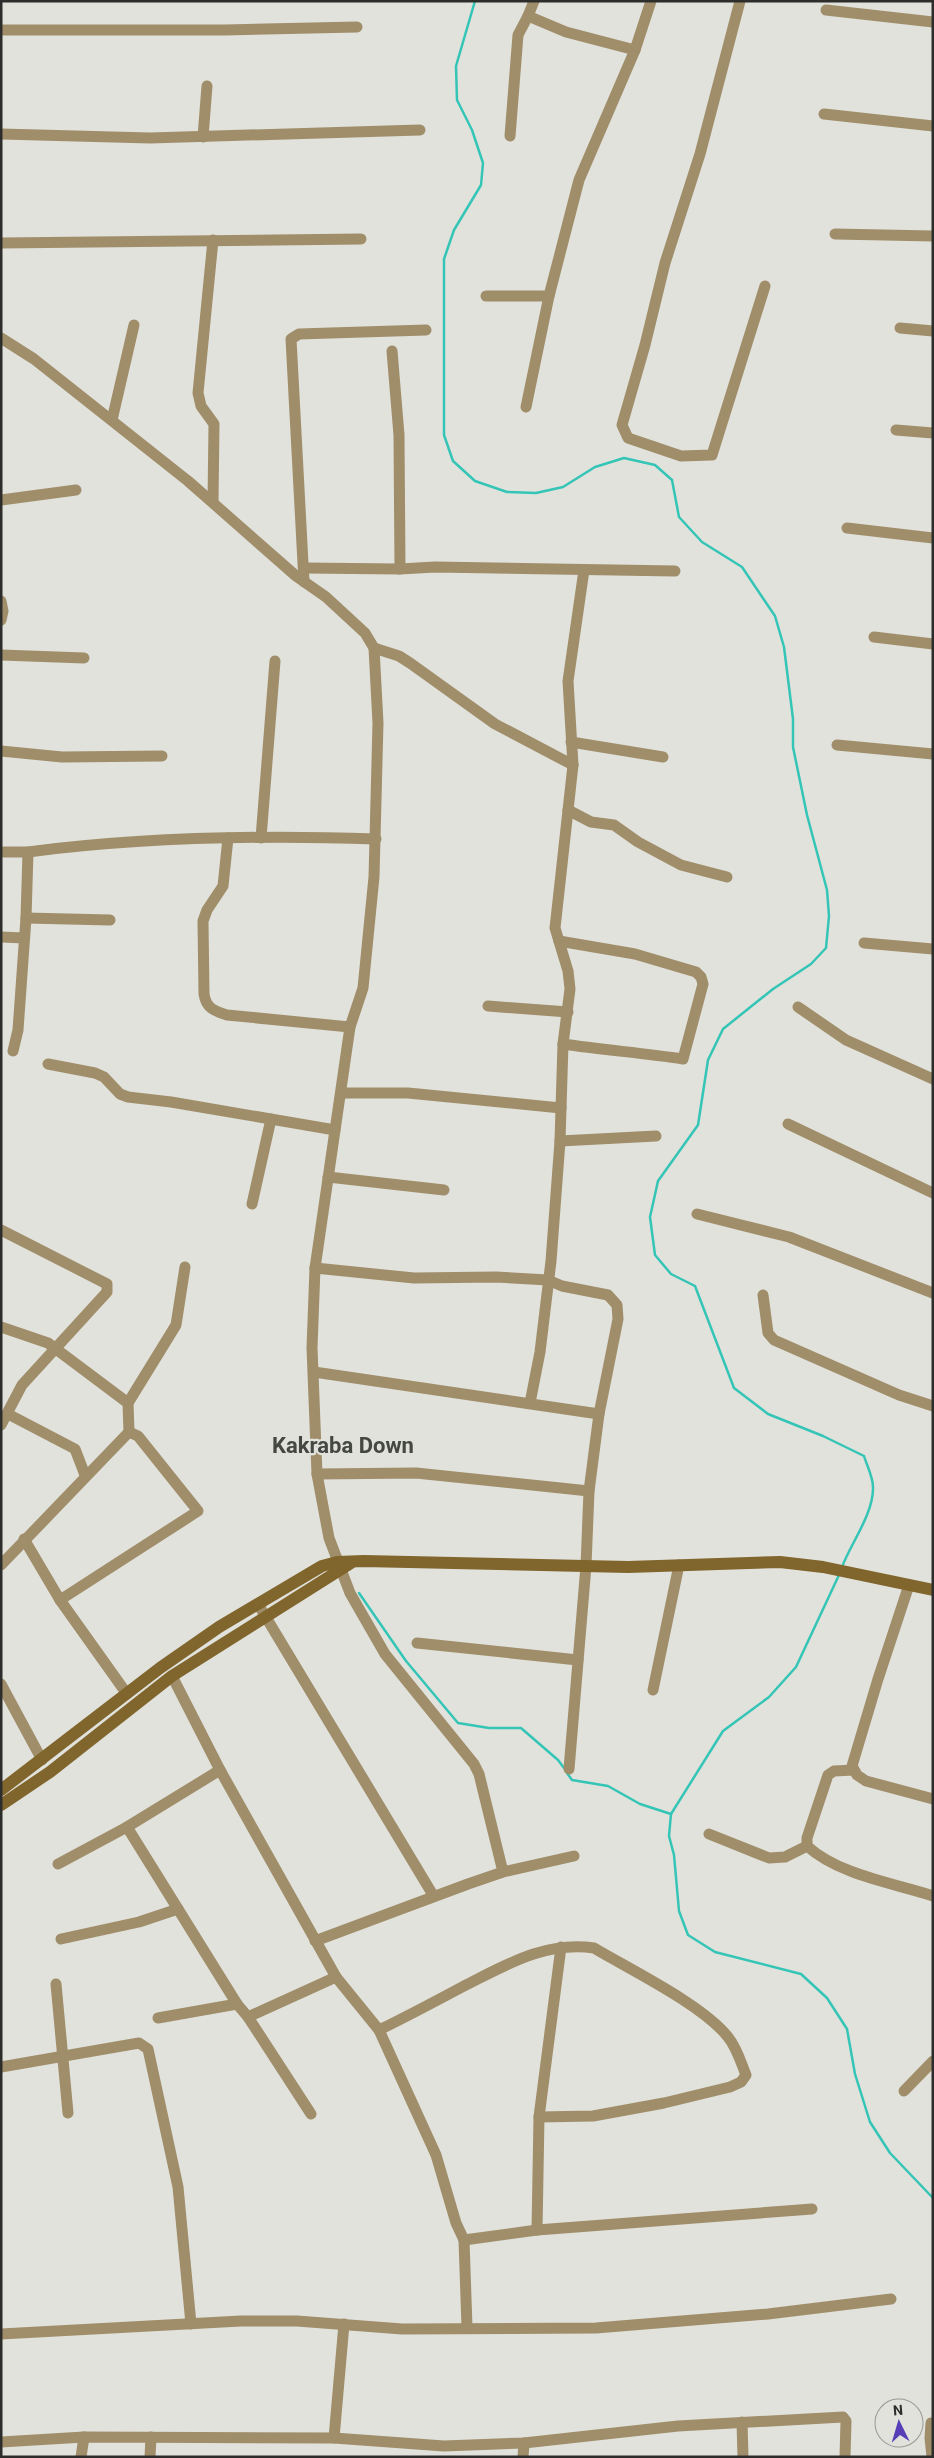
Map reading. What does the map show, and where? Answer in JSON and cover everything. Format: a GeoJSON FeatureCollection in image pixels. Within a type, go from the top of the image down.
{"type":"FeatureCollection","features":[{"type":"Feature","properties":{"kind":"street"},"geometry":{"type":"LineString","coordinates":[[510,136],[518,35],[534,1]]}},
{"type":"Feature","properties":{"kind":"street"},"geometry":{"type":"LineString","coordinates":[[526,407],[549,296],[579,180],[635,50],[651,1]]}},
{"type":"Feature","properties":{"kind":"street"},"geometry":{"type":"LineString","coordinates":[[740,1],[700,154],[665,263],[645,345],[622,425],[628,438],[681,456],[712,455],[765,286]]}},
{"type":"Feature","properties":{"kind":"street"},"geometry":{"type":"LineString","coordinates":[[826,10],[933,22]]}},
{"type":"Feature","properties":{"kind":"street"},"geometry":{"type":"LineString","coordinates":[[528,16],[566,32],[635,50]]}},
{"type":"Feature","properties":{"kind":"street"},"geometry":{"type":"LineString","coordinates":[[1,30],[225,30],[357,26]]}},
{"type":"Feature","properties":{"kind":"street"},"geometry":{"type":"LineString","coordinates":[[203,137],[207,86]]}},
{"type":"Feature","properties":{"kind":"street"},"geometry":{"type":"LineString","coordinates":[[824,114],[933,126]]}},
{"type":"Feature","properties":{"kind":"street"},"geometry":{"type":"LineString","coordinates":[[1,134],[203,137],[420,130]]}},
{"type":"Feature","properties":{"kind":"street"},"geometry":{"type":"LineString","coordinates":[[835,234],[933,236]]}},
{"type":"Feature","properties":{"kind":"street"},"geometry":{"type":"LineString","coordinates":[[1,243],[361,238]]}},
{"type":"Feature","properties":{"kind":"street"},"geometry":{"type":"LineString","coordinates":[[213,240],[198,393],[201,406],[214,424],[213,502]]}},
{"type":"Feature","properties":{"kind":"street"},"geometry":{"type":"LineString","coordinates":[[486,296],[549,296]]}},
{"type":"Feature","properties":{"kind":"street"},"geometry":{"type":"LineString","coordinates":[[112,420],[134,325]]}},
{"type":"Feature","properties":{"kind":"street"},"geometry":{"type":"LineString","coordinates":[[900,328],[933,331]]}},
{"type":"Feature","properties":{"kind":"street"},"geometry":{"type":"LineString","coordinates":[[304,582],[291,339],[299,334],[426,330]]}},
{"type":"Feature","properties":{"kind":"street"},"geometry":{"type":"LineString","coordinates":[[1,338],[34,359],[213,502],[304,582],[326,597],[365,633],[374,648],[378,723],[374,877],[363,988],[350,1027],[342,1093],[315,1268],[312,1348],[317,1474],[329,1538],[350,1593],[385,1654],[474,1764],[479,1774],[503,1872]]}},
{"type":"Feature","properties":{"kind":"street"},"geometry":{"type":"LineString","coordinates":[[392,351],[399,435],[400,569]]}},
{"type":"Feature","properties":{"kind":"street"},"geometry":{"type":"LineString","coordinates":[[896,430],[933,434]]}},
{"type":"Feature","properties":{"kind":"street"},"geometry":{"type":"LineString","coordinates":[[1,500],[76,490]]}},
{"type":"Feature","properties":{"kind":"street"},"geometry":{"type":"LineString","coordinates":[[847,528],[933,538]]}},
{"type":"Feature","properties":{"kind":"street"},"geometry":{"type":"LineString","coordinates":[[304,568],[400,569],[435,567],[675,571]]}},
{"type":"Feature","properties":{"kind":"street"},"geometry":{"type":"LineString","coordinates":[[530,1403],[540,1352],[548,1280],[560,1141],[564,1044],[570,989],[568,971],[555,928],[573,765],[568,681],[584,570]]}},
{"type":"Feature","properties":{"kind":"street"},"geometry":{"type":"LineString","coordinates":[[1,601],[3,611],[1,620]]}},
{"type":"Feature","properties":{"kind":"street"},"geometry":{"type":"LineString","coordinates":[[874,638],[933,644]]}},
{"type":"Feature","properties":{"kind":"street"},"geometry":{"type":"LineString","coordinates":[[374,648],[404,659],[495,724],[573,765]]}},
{"type":"Feature","properties":{"kind":"street"},"geometry":{"type":"LineString","coordinates":[[1,655],[84,658]]}},
{"type":"Feature","properties":{"kind":"street"},"geometry":{"type":"LineString","coordinates":[[261,838],[275,661]]}},
{"type":"Feature","properties":{"kind":"street"},"geometry":{"type":"LineString","coordinates":[[571,742],[662,757]]}},
{"type":"Feature","properties":{"kind":"street"},"geometry":{"type":"LineString","coordinates":[[837,745],[933,754]]}},
{"type":"Feature","properties":{"kind":"street"},"geometry":{"type":"LineString","coordinates":[[1,751],[62,756],[162,756]]}},
{"type":"Feature","properties":{"kind":"street"},"geometry":{"type":"LineString","coordinates":[[568,810],[582,820],[614,825],[638,842],[681,865],[728,877]]}},
{"type":"Feature","properties":{"kind":"street"},"geometry":{"type":"LineString","coordinates":[[1,852],[28,852],[133,842],[228,838],[376,839]]}},
{"type":"Feature","properties":{"kind":"street"},"geometry":{"type":"LineString","coordinates":[[228,838],[223,886],[207,910],[204,921],[204,994],[207,1005],[217,1012],[226,1015],[350,1027]]}},
{"type":"Feature","properties":{"kind":"street"},"geometry":{"type":"LineString","coordinates":[[12,1051],[18,1030],[26,918],[28,852]]}},
{"type":"Feature","properties":{"kind":"street"},"geometry":{"type":"LineString","coordinates":[[26,918],[110,920]]}},
{"type":"Feature","properties":{"kind":"street"},"geometry":{"type":"LineString","coordinates":[[1,937],[24,938]]}},
{"type":"Feature","properties":{"kind":"street"},"geometry":{"type":"LineString","coordinates":[[559,941],[635,954],[696,972],[702,977],[703,984],[683,1060],[635,1051],[606,1050],[564,1044]]}},
{"type":"Feature","properties":{"kind":"street"},"geometry":{"type":"LineString","coordinates":[[864,943],[933,949]]}},
{"type":"Feature","properties":{"kind":"street"},"geometry":{"type":"LineString","coordinates":[[488,1006],[568,1012]]}},
{"type":"Feature","properties":{"kind":"street"},"geometry":{"type":"LineString","coordinates":[[798,1007],[846,1040],[933,1079]]}},
{"type":"Feature","properties":{"kind":"street"},"geometry":{"type":"LineString","coordinates":[[48,1064],[100,1075],[120,1094],[128,1097],[172,1102],[335,1130]]}},
{"type":"Feature","properties":{"kind":"street"},"geometry":{"type":"LineString","coordinates":[[342,1093],[408,1093],[561,1108]]}},
{"type":"Feature","properties":{"kind":"street"},"geometry":{"type":"LineString","coordinates":[[252,1204],[271,1119]]}},
{"type":"Feature","properties":{"kind":"street"},"geometry":{"type":"LineString","coordinates":[[788,1124],[933,1193]]}},
{"type":"Feature","properties":{"kind":"street"},"geometry":{"type":"LineString","coordinates":[[560,1141],[656,1136]]}},
{"type":"Feature","properties":{"kind":"street"},"geometry":{"type":"LineString","coordinates":[[328,1177],[444,1190]]}},
{"type":"Feature","properties":{"kind":"street"},"geometry":{"type":"LineString","coordinates":[[696,1214],[789,1237],[933,1293]]}},
{"type":"Feature","properties":{"kind":"street"},"geometry":{"type":"LineString","coordinates":[[1,1230],[107,1284],[107,1292],[22,1385],[1,1425]]}},
{"type":"Feature","properties":{"kind":"street"},"geometry":{"type":"LineString","coordinates":[[1,1565],[129,1432],[128,1402],[176,1324],[185,1267]]}},
{"type":"Feature","properties":{"kind":"street"},"geometry":{"type":"LineString","coordinates":[[315,1268],[414,1278],[487,1276],[548,1280],[562,1286],[608,1295],[617,1305],[618,1319],[600,1414],[589,1491],[586,1566],[569,1769]]}},
{"type":"Feature","properties":{"kind":"street"},"geometry":{"type":"LineString","coordinates":[[763,1295],[768,1333],[774,1340],[899,1395],[933,1406]]}},
{"type":"Feature","properties":{"kind":"street"},"geometry":{"type":"LineString","coordinates":[[1,1327],[48,1343],[128,1402]]}},
{"type":"Feature","properties":{"kind":"street"},"geometry":{"type":"LineString","coordinates":[[314,1372],[600,1414]]}},
{"type":"Feature","properties":{"kind":"street"},"geometry":{"type":"LineString","coordinates":[[8,1414],[75,1449],[86,1475]]}},
{"type":"Feature","properties":{"kind":"street"},"geometry":{"type":"LineString","coordinates":[[60,1600],[198,1511],[147,1446],[138,1436],[129,1432]]}},
{"type":"Feature","properties":{"kind":"street"},"geometry":{"type":"LineString","coordinates":[[317,1474],[416,1473],[589,1491]]}},
{"type":"Feature","properties":{"kind":"street"},"geometry":{"type":"LineString","coordinates":[[24,1539],[60,1600],[127,1694]]}},
{"type":"Feature","properties":{"kind":"street"},"geometry":{"type":"LineString","coordinates":[[1,1790],[187,1649],[310,1572],[351,1563],[586,1566],[780,1562],[823,1566],[933,1590]]}},
{"type":"Feature","properties":{"kind":"street"},"geometry":{"type":"LineString","coordinates":[[653,1690],[679,1565]]}},
{"type":"Feature","properties":{"kind":"street"},"geometry":{"type":"LineString","coordinates":[[1,1805],[50,1772],[172,1676],[339,1566]]}},
{"type":"Feature","properties":{"kind":"street"},"geometry":{"type":"LineString","coordinates":[[910,1585],[898,1614],[852,1766],[857,1775],[866,1781],[933,1799]]}},
{"type":"Feature","properties":{"kind":"street"},"geometry":{"type":"LineString","coordinates":[[258,1604],[433,1895]]}},
{"type":"Feature","properties":{"kind":"street"},"geometry":{"type":"LineString","coordinates":[[417,1643],[578,1660]]}},
{"type":"Feature","properties":{"kind":"street"},"geometry":{"type":"LineString","coordinates":[[172,1676],[220,1770],[336,1977],[379,2030],[436,2155],[452,2210],[464,2240],[467,2327]]}},
{"type":"Feature","properties":{"kind":"street"},"geometry":{"type":"LineString","coordinates":[[1,1684],[42,1760]]}},
{"type":"Feature","properties":{"kind":"street"},"geometry":{"type":"LineString","coordinates":[[58,1864],[127,1827],[220,1770]]}},
{"type":"Feature","properties":{"kind":"street"},"geometry":{"type":"LineString","coordinates":[[807,1846],[807,1838],[828,1775],[834,1771],[854,1770]]}},
{"type":"Feature","properties":{"kind":"street"},"geometry":{"type":"LineString","coordinates":[[127,1827],[237,2004],[248,2017],[311,2114]]}},
{"type":"Feature","properties":{"kind":"street"},"geometry":{"type":"LineString","coordinates":[[709,1834],[769,1858],[785,1857],[807,1846]]}},
{"type":"Feature","properties":{"kind":"street"},"geometry":{"type":"LineString","coordinates":[[807,1846],[819,1855],[864,1876],[933,1896]]}},
{"type":"Feature","properties":{"kind":"street"},"geometry":{"type":"LineString","coordinates":[[315,1941],[433,1895],[503,1872],[574,1856]]}},
{"type":"Feature","properties":{"kind":"street"},"geometry":{"type":"LineString","coordinates":[[61,1939],[139,1922],[178,1909]]}},
{"type":"Feature","properties":{"kind":"street"},"geometry":{"type":"LineString","coordinates":[[379,2030],[525,1956],[561,1947],[594,1948],[700,2011],[728,2037],[746,2075],[741,2082],[730,2087],[664,2103],[593,2116],[539,2117]]}},
{"type":"Feature","properties":{"kind":"street"},"geometry":{"type":"LineString","coordinates":[[537,2230],[539,2117],[561,1947]]}},
{"type":"Feature","properties":{"kind":"street"},"geometry":{"type":"LineString","coordinates":[[248,2017],[336,1977]]}},
{"type":"Feature","properties":{"kind":"street"},"geometry":{"type":"LineString","coordinates":[[56,1984],[68,2113]]}},
{"type":"Feature","properties":{"kind":"street"},"geometry":{"type":"LineString","coordinates":[[158,2018],[237,2004]]}},
{"type":"Feature","properties":{"kind":"street"},"geometry":{"type":"LineString","coordinates":[[1,2067],[140,2043],[148,2049],[178,2186],[191,2324]]}},
{"type":"Feature","properties":{"kind":"street"},"geometry":{"type":"LineString","coordinates":[[904,2091],[933,2061]]}},
{"type":"Feature","properties":{"kind":"street"},"geometry":{"type":"LineString","coordinates":[[464,2240],[537,2230],[812,2209]]}},
{"type":"Feature","properties":{"kind":"street"},"geometry":{"type":"LineString","coordinates":[[1,2334],[241,2321],[344,2324],[402,2329],[467,2327],[596,2328],[768,2314],[891,2299]]}},
{"type":"Feature","properties":{"kind":"street"},"geometry":{"type":"LineString","coordinates":[[334,2438],[344,2324]]}},
{"type":"Feature","properties":{"kind":"street"},"geometry":{"type":"LineString","coordinates":[[1,2442],[84,2437],[334,2438],[444,2451],[742,2422],[843,2417],[846,2421],[845,2457]]}},
{"type":"Feature","properties":{"kind":"street"},"geometry":{"type":"LineString","coordinates":[[742,2422],[742,2457]]}},
{"type":"Feature","properties":{"kind":"street"},"geometry":{"type":"LineString","coordinates":[[931,2423],[932,2457]]}},
{"type":"Feature","properties":{"kind":"street"},"geometry":{"type":"LineString","coordinates":[[81,2457],[84,2437]]}},
{"type":"Feature","properties":{"kind":"street"},"geometry":{"type":"LineString","coordinates":[[150,2457],[151,2437]]}},
{"type":"Feature","properties":{"kind":"street"},"geometry":{"type":"LineString","coordinates":[[523,2457],[524,2443]]}},
{"type":"Feature","properties":{"kind":"waterway"},"geometry":{"type":"LineString","coordinates":[[475,1],[456,66],[457,100],[472,130],[483,163],[481,185],[454,230],[444,259],[444,435],[453,461],[475,481],[507,492],[536,493],[563,487],[595,467],[624,458],[655,465],[672,480],[679,517],[702,542],[742,567],[775,616],[784,647],[793,719],[793,747],[807,815],[827,890],[829,916],[826,948],[811,964],[773,989],[723,1029],[708,1060],[698,1125],[658,1181],[650,1217],[655,1255],[671,1274],[695,1286],[734,1388],[768,1414],[823,1436],[864,1456],[872,1479],[872,1497],[866,1517],[842,1567]]}},
{"type":"Feature","properties":{"kind":"waterway"},"geometry":{"type":"LineString","coordinates":[[839,1575],[796,1667],[769,1697],[723,1731],[671,1814],[669,1836],[674,1855],[679,1911],[688,1935],[715,1952],[801,1974],[827,1998],[847,2029],[855,2074],[870,2122],[890,2153],[933,2198]]}},
{"type":"Feature","properties":{"kind":"waterway"},"geometry":{"type":"LineString","coordinates":[[359,1593],[406,1661],[458,1723],[489,1728],[521,1728],[558,1760],[564,1768]]}},
{"type":"Feature","properties":{"kind":"waterway"},"geometry":{"type":"LineString","coordinates":[[567,1773],[572,1780],[608,1786],[640,1804],[671,1814]]}},
{"type":"Feature","properties":{"kind":"district","name":"Kakraba Down"},"geometry":{"type":"Point","coordinates":[343,1445]}}]}
